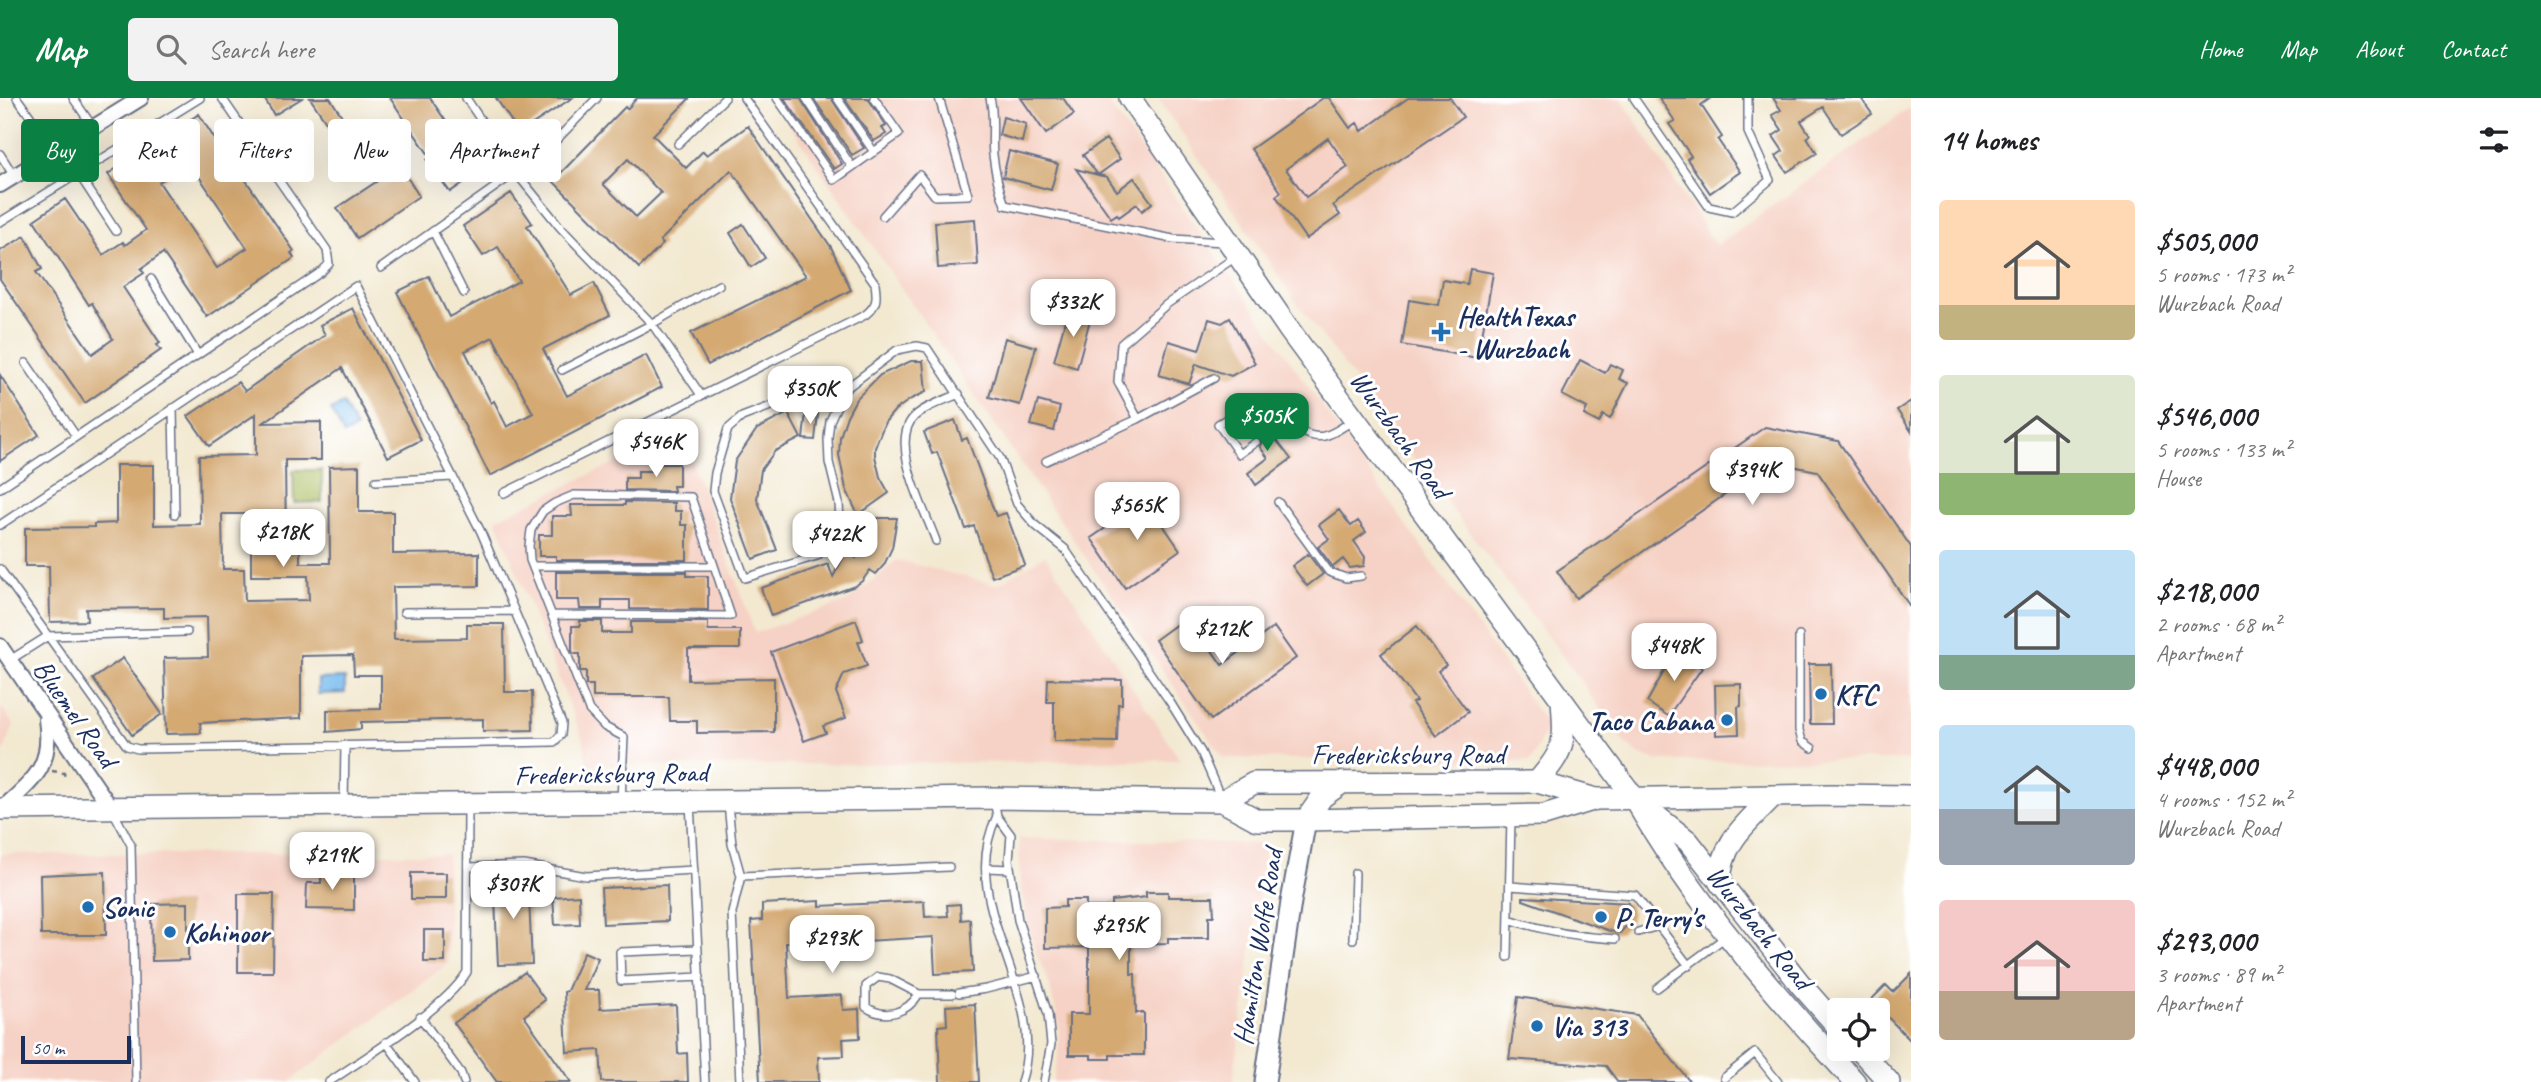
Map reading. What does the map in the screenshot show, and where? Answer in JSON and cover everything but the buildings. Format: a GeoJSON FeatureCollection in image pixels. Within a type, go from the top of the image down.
{"type":"FeatureCollection","features":[{"type":"Feature","properties":{"kind":"main road","name":"Wurzbach Road"},"geometry":{"type":"LineString","coordinates":[[1135,100],[1233,249],[1634,798],[1659,843],[1729,935],[1855,1082]]}},
{"type":"Feature","properties":{"kind":"main road"},"geometry":{"type":"LineString","coordinates":[[1537,782],[1553,764],[1564,737],[1562,700]]}},
{"type":"Feature","properties":{"kind":"main road","name":"Fredericksburg Road"},"geometry":{"type":"LineString","coordinates":[[1,809],[690,800],[996,807],[1222,801],[1254,783],[1537,782],[1596,799]]}},
{"type":"Feature","properties":{"kind":"main road"},"geometry":{"type":"LineString","coordinates":[[1306,820],[1322,797],[1342,783]]}},
{"type":"Feature","properties":{"kind":"main road"},"geometry":{"type":"LineString","coordinates":[[1720,883],[1721,864],[1726,849],[1773,796]]}},
{"type":"Feature","properties":{"kind":"main road","name":"Fredericksburg Road"},"geometry":{"type":"LineString","coordinates":[[1222,801],[1257,820],[1306,820],[1544,815],[1596,799],[1911,796]]}},
{"type":"Feature","properties":{"kind":"main road","name":"Wurzbach Road"},"geometry":{"type":"LineString","coordinates":[[1634,798],[1686,839],[1827,1014]]}},
{"type":"Feature","properties":{"kind":"main road"},"geometry":{"type":"LineString","coordinates":[[1870,1061],[1889,1082]]}},
{"type":"Feature","properties":{"kind":"street"},"geometry":{"type":"LineString","coordinates":[[99,123],[141,98]]}},
{"type":"Feature","properties":{"kind":"street"},"geometry":{"type":"LineString","coordinates":[[0,184],[21,172]]}},
{"type":"Feature","properties":{"kind":"street","name":"Bluemel Road"},"geometry":{"type":"LineString","coordinates":[[0,646],[111,808]]}},
{"type":"Feature","properties":{"kind":"street"},"geometry":{"type":"LineString","coordinates":[[1,809],[40,771],[48,752],[46,714]]}},
{"type":"Feature","properties":{"kind":"street","name":"Hamilton Wolfe Road"},"geometry":{"type":"LineString","coordinates":[[1265,1082],[1291,902],[1306,820]]}},
{"type":"Feature","properties":{"kind":"lane"},"geometry":{"type":"LineString","coordinates":[[17,98],[32,119]]}},
{"type":"Feature","properties":{"kind":"lane"},"geometry":{"type":"LineString","coordinates":[[73,98],[87,119]]}},
{"type":"Feature","properties":{"kind":"lane"},"geometry":{"type":"LineString","coordinates":[[99,160],[200,98]]}},
{"type":"Feature","properties":{"kind":"lane"},"geometry":{"type":"LineString","coordinates":[[0,488],[321,272],[329,264],[327,250],[222,98]]}},
{"type":"Feature","properties":{"kind":"lane"},"geometry":{"type":"LineString","coordinates":[[466,98],[480,119]]}},
{"type":"Feature","properties":{"kind":"lane"},"geometry":{"type":"LineString","coordinates":[[561,135],[597,98]]}},
{"type":"Feature","properties":{"kind":"lane"},"geometry":{"type":"LineString","coordinates":[[678,144],[725,98]]}},
{"type":"Feature","properties":{"kind":"lane"},"geometry":{"type":"LineString","coordinates":[[504,492],[865,315],[874,308],[878,299],[875,283],[744,98]]}},
{"type":"Feature","properties":{"kind":"lane"},"geometry":{"type":"LineString","coordinates":[[777,98],[834,180],[899,134],[874,98]]}},
{"type":"Feature","properties":{"kind":"lane"},"geometry":{"type":"LineString","coordinates":[[806,98],[852,167]]}},
{"type":"Feature","properties":{"kind":"lane"},"geometry":{"type":"LineString","coordinates":[[837,98],[873,152]]}},
{"type":"Feature","properties":{"kind":"lane"},"geometry":{"type":"LineString","coordinates":[[883,216],[919,175],[935,196],[968,195],[939,98]]}},
{"type":"Feature","properties":{"kind":"lane"},"geometry":{"type":"LineString","coordinates":[[990,98],[993,153],[997,181],[1005,205],[1233,249]]}},
{"type":"Feature","properties":{"kind":"lane"},"geometry":{"type":"LineString","coordinates":[[1634,98],[1709,207],[1732,212],[1770,180],[1748,131],[1748,98]]}},
{"type":"Feature","properties":{"kind":"lane"},"geometry":{"type":"LineString","coordinates":[[0,154],[14,176]]}},
{"type":"Feature","properties":{"kind":"lane"},"geometry":{"type":"LineString","coordinates":[[0,222],[64,182]]}},
{"type":"Feature","properties":{"kind":"lane"},"geometry":{"type":"LineString","coordinates":[[84,182],[116,231]]}},
{"type":"Feature","properties":{"kind":"lane"},"geometry":{"type":"LineString","coordinates":[[381,268],[505,182]]}},
{"type":"Feature","properties":{"kind":"lane"},"geometry":{"type":"LineString","coordinates":[[523,182],[560,228],[652,324],[701,395]]}},
{"type":"Feature","properties":{"kind":"lane"},"geometry":{"type":"LineString","coordinates":[[433,231],[464,293]]}},
{"type":"Feature","properties":{"kind":"lane"},"geometry":{"type":"LineString","coordinates":[[1138,419],[1118,382],[1121,344],[1233,249]]}},
{"type":"Feature","properties":{"kind":"lane"},"geometry":{"type":"LineString","coordinates":[[151,279],[198,355]]}},
{"type":"Feature","properties":{"kind":"lane"},"geometry":{"type":"LineString","coordinates":[[562,370],[652,324],[719,285]]}},
{"type":"Feature","properties":{"kind":"lane"},"geometry":{"type":"LineString","coordinates":[[0,525],[356,286],[481,532],[562,723],[561,735],[554,742],[138,749],[127,746],[0,569]]}},
{"type":"Feature","properties":{"kind":"lane"},"geometry":{"type":"LineString","coordinates":[[844,390],[802,394],[742,417],[728,429],[715,473],[713,491],[745,578],[817,556],[828,544],[840,522],[839,503],[829,463],[828,438],[830,421],[844,390],[897,350],[917,346],[927,348],[1000,458],[1017,504],[1035,525],[1065,549],[1170,702],[1201,752],[1222,801]]}},
{"type":"Feature","properties":{"kind":"lane"},"geometry":{"type":"LineString","coordinates":[[26,363],[76,436]]}},
{"type":"Feature","properties":{"kind":"lane"},"geometry":{"type":"LineString","coordinates":[[1046,461],[1138,419],[1214,378]]}},
{"type":"Feature","properties":{"kind":"lane"},"geometry":{"type":"LineString","coordinates":[[936,541],[906,457],[905,439],[909,423],[916,415],[959,394]]}},
{"type":"Feature","properties":{"kind":"lane"},"geometry":{"type":"LineString","coordinates":[[1256,442],[1239,454],[1218,424],[1250,405],[1266,404],[1300,430],[1315,437],[1326,436],[1355,419]]}},
{"type":"Feature","properties":{"kind":"lane"},"geometry":{"type":"LineString","coordinates":[[173,408],[175,514]]}},
{"type":"Feature","properties":{"kind":"lane"},"geometry":{"type":"LineString","coordinates":[[1270,432],[1288,420]]}},
{"type":"Feature","properties":{"kind":"lane"},"geometry":{"type":"LineString","coordinates":[[376,481],[453,477]]}},
{"type":"Feature","properties":{"kind":"lane"},"geometry":{"type":"LineString","coordinates":[[552,615],[731,616],[691,497],[575,495],[555,503],[536,520],[531,530],[529,546],[533,566],[552,615],[589,710],[605,727],[624,737],[621,802]]}},
{"type":"Feature","properties":{"kind":"lane"},"geometry":{"type":"LineString","coordinates":[[1278,502],[1329,572],[1346,578],[1361,576]]}},
{"type":"Feature","properties":{"kind":"lane"},"geometry":{"type":"LineString","coordinates":[[533,566],[714,566]]}},
{"type":"Feature","properties":{"kind":"lane"},"geometry":{"type":"LineString","coordinates":[[404,612],[514,611]]}},
{"type":"Feature","properties":{"kind":"lane"},"geometry":{"type":"LineString","coordinates":[[10,660],[48,636],[187,632]]}},
{"type":"Feature","properties":{"kind":"lane"},"geometry":{"type":"LineString","coordinates":[[1799,636],[1799,730],[1802,741],[1812,748]]}},
{"type":"Feature","properties":{"kind":"lane"},"geometry":{"type":"LineString","coordinates":[[344,805],[345,745]]}},
{"type":"Feature","properties":{"kind":"lane"},"geometry":{"type":"LineString","coordinates":[[690,800],[705,1082]]}},
{"type":"Feature","properties":{"kind":"lane"},"geometry":{"type":"LineString","coordinates":[[728,800],[732,844],[741,876],[732,913],[740,1082]]}},
{"type":"Feature","properties":{"kind":"lane"},"geometry":{"type":"LineString","coordinates":[[329,1082],[420,1017],[460,984],[467,972],[468,803]]}},
{"type":"Feature","properties":{"kind":"lane"},"geometry":{"type":"LineString","coordinates":[[996,807],[988,835],[987,868],[995,928],[1023,1009],[1027,1034],[1027,1059],[1021,1082]]}},
{"type":"Feature","properties":{"kind":"lane"},"geometry":{"type":"LineString","coordinates":[[996,807],[1011,835],[1010,869],[1018,920],[1045,1000],[1050,1029],[1049,1059],[1044,1082]]}},
{"type":"Feature","properties":{"kind":"lane"},"geometry":{"type":"LineString","coordinates":[[111,808],[131,845],[136,1082]]}},
{"type":"Feature","properties":{"kind":"lane"},"geometry":{"type":"LineString","coordinates":[[1508,957],[1511,816]]}},
{"type":"Feature","properties":{"kind":"lane"},"geometry":{"type":"LineString","coordinates":[[469,867],[524,865],[586,876],[694,870]]}},
{"type":"Feature","properties":{"kind":"lane"},"geometry":{"type":"LineString","coordinates":[[741,876],[949,867]]}},
{"type":"Feature","properties":{"kind":"lane"},"geometry":{"type":"LineString","coordinates":[[987,868],[1010,869]]}},
{"type":"Feature","properties":{"kind":"lane"},"geometry":{"type":"LineString","coordinates":[[1353,939],[1355,873]]}},
{"type":"Feature","properties":{"kind":"lane"},"geometry":{"type":"LineString","coordinates":[[1510,886],[1635,895],[1689,966]]}},
{"type":"Feature","properties":{"kind":"lane"},"geometry":{"type":"LineString","coordinates":[[1509,919],[1578,937],[1615,939]]}},
{"type":"Feature","properties":{"kind":"lane"},"geometry":{"type":"LineString","coordinates":[[1638,932],[1659,926]]}},
{"type":"Feature","properties":{"kind":"lane"},"geometry":{"type":"LineString","coordinates":[[1657,988],[1729,935]]}},
{"type":"Feature","properties":{"kind":"lane"},"geometry":{"type":"LineString","coordinates":[[698,949],[620,952],[621,981],[700,977]]}},
{"type":"Feature","properties":{"kind":"lane"},"geometry":{"type":"LineString","coordinates":[[919,994],[910,1007],[881,1014],[866,1007],[864,997],[866,986],[878,976],[919,994],[986,989],[1037,976]]}},
{"type":"Feature","properties":{"kind":"lane"},"geometry":{"type":"LineString","coordinates":[[420,1017],[461,1073],[464,1082]]}},
{"type":"Feature","properties":{"kind":"lane"},"geometry":{"type":"LineString","coordinates":[[386,1042],[415,1082]]}},
{"type":"Feature","properties":{"kind":"lane"},"geometry":{"type":"LineString","coordinates":[[1724,1078],[1755,1053],[1777,1082]]}},
{"type":"Feature","properties":{"kind":"path"},"geometry":{"type":"LineString","coordinates":[[50,770],[64,774],[65,779]]}},
{"type":"Feature","properties":{"kind":"shaded area"},"geometry":{"type":"Polygon","coordinates":[[[771,98],[1105,98],[1548,726],[1530,762],[1223,758],[771,98]]]}},
{"type":"Feature","properties":{"kind":"shaded area"},"geometry":{"type":"Polygon","coordinates":[[[1158,98],[1621,98],[1716,246],[1911,107],[1911,760],[1658,761],[1640,755],[1624,743],[1570,666],[1294,299],[1158,98]]]}},
{"type":"Feature","properties":{"kind":"shaded area"},"geometry":{"type":"Polygon","coordinates":[[[681,432],[755,633],[848,601],[897,560],[997,585],[1045,555],[1180,760],[587,765],[584,743],[496,519],[681,432]]]}},
{"type":"Feature","properties":{"kind":"shaded area"},"geometry":{"type":"Polygon","coordinates":[[[0,705],[14,725],[1,758],[0,758],[0,705]]]}},
{"type":"Feature","properties":{"kind":"shaded area"},"geometry":{"type":"Polygon","coordinates":[[[1019,838],[1266,844],[1233,1082],[1053,1082],[1058,1058],[1059,1025],[1049,983],[1035,950],[1025,913],[1020,886],[1019,838]]]}},
{"type":"Feature","properties":{"kind":"shaded area"},"geometry":{"type":"Polygon","coordinates":[[[0,854],[447,854],[449,963],[289,1082],[0,1082],[0,854]]]}},
{"type":"Feature","properties":{"kind":"green space"},"geometry":{"type":"Polygon","coordinates":[[[293,470],[322,470],[322,502],[294,503],[293,470]]]}},
{"type":"Feature","properties":{"kind":"water"},"geometry":{"type":"Polygon","coordinates":[[[343,404],[356,428],[344,435],[331,410],[343,404]]]}},
{"type":"Feature","properties":{"kind":"water"},"geometry":{"type":"Polygon","coordinates":[[[345,678],[345,693],[318,694],[318,679],[345,678]]]}},
{"type":"Feature","properties":{"kind":"place","name":"HealthTexas - Wurzbach"},"geometry":{"type":"Point","coordinates":[1441,332]}},
{"type":"Feature","properties":{"kind":"place","name":"KFC"},"geometry":{"type":"Point","coordinates":[1821,694]}},
{"type":"Feature","properties":{"kind":"place","name":"Taco Cabana"},"geometry":{"type":"Point","coordinates":[1727,720]}},
{"type":"Feature","properties":{"kind":"place","name":"Sonic"},"geometry":{"type":"Point","coordinates":[88,907]}},
{"type":"Feature","properties":{"kind":"place","name":"P. Terry's"},"geometry":{"type":"Point","coordinates":[1601,917]}},
{"type":"Feature","properties":{"kind":"place","name":"Kohinoor"},"geometry":{"type":"Point","coordinates":[170,932]}},
{"type":"Feature","properties":{"kind":"place","name":"Via 313"},"geometry":{"type":"Point","coordinates":[1537,1026]}}]}
